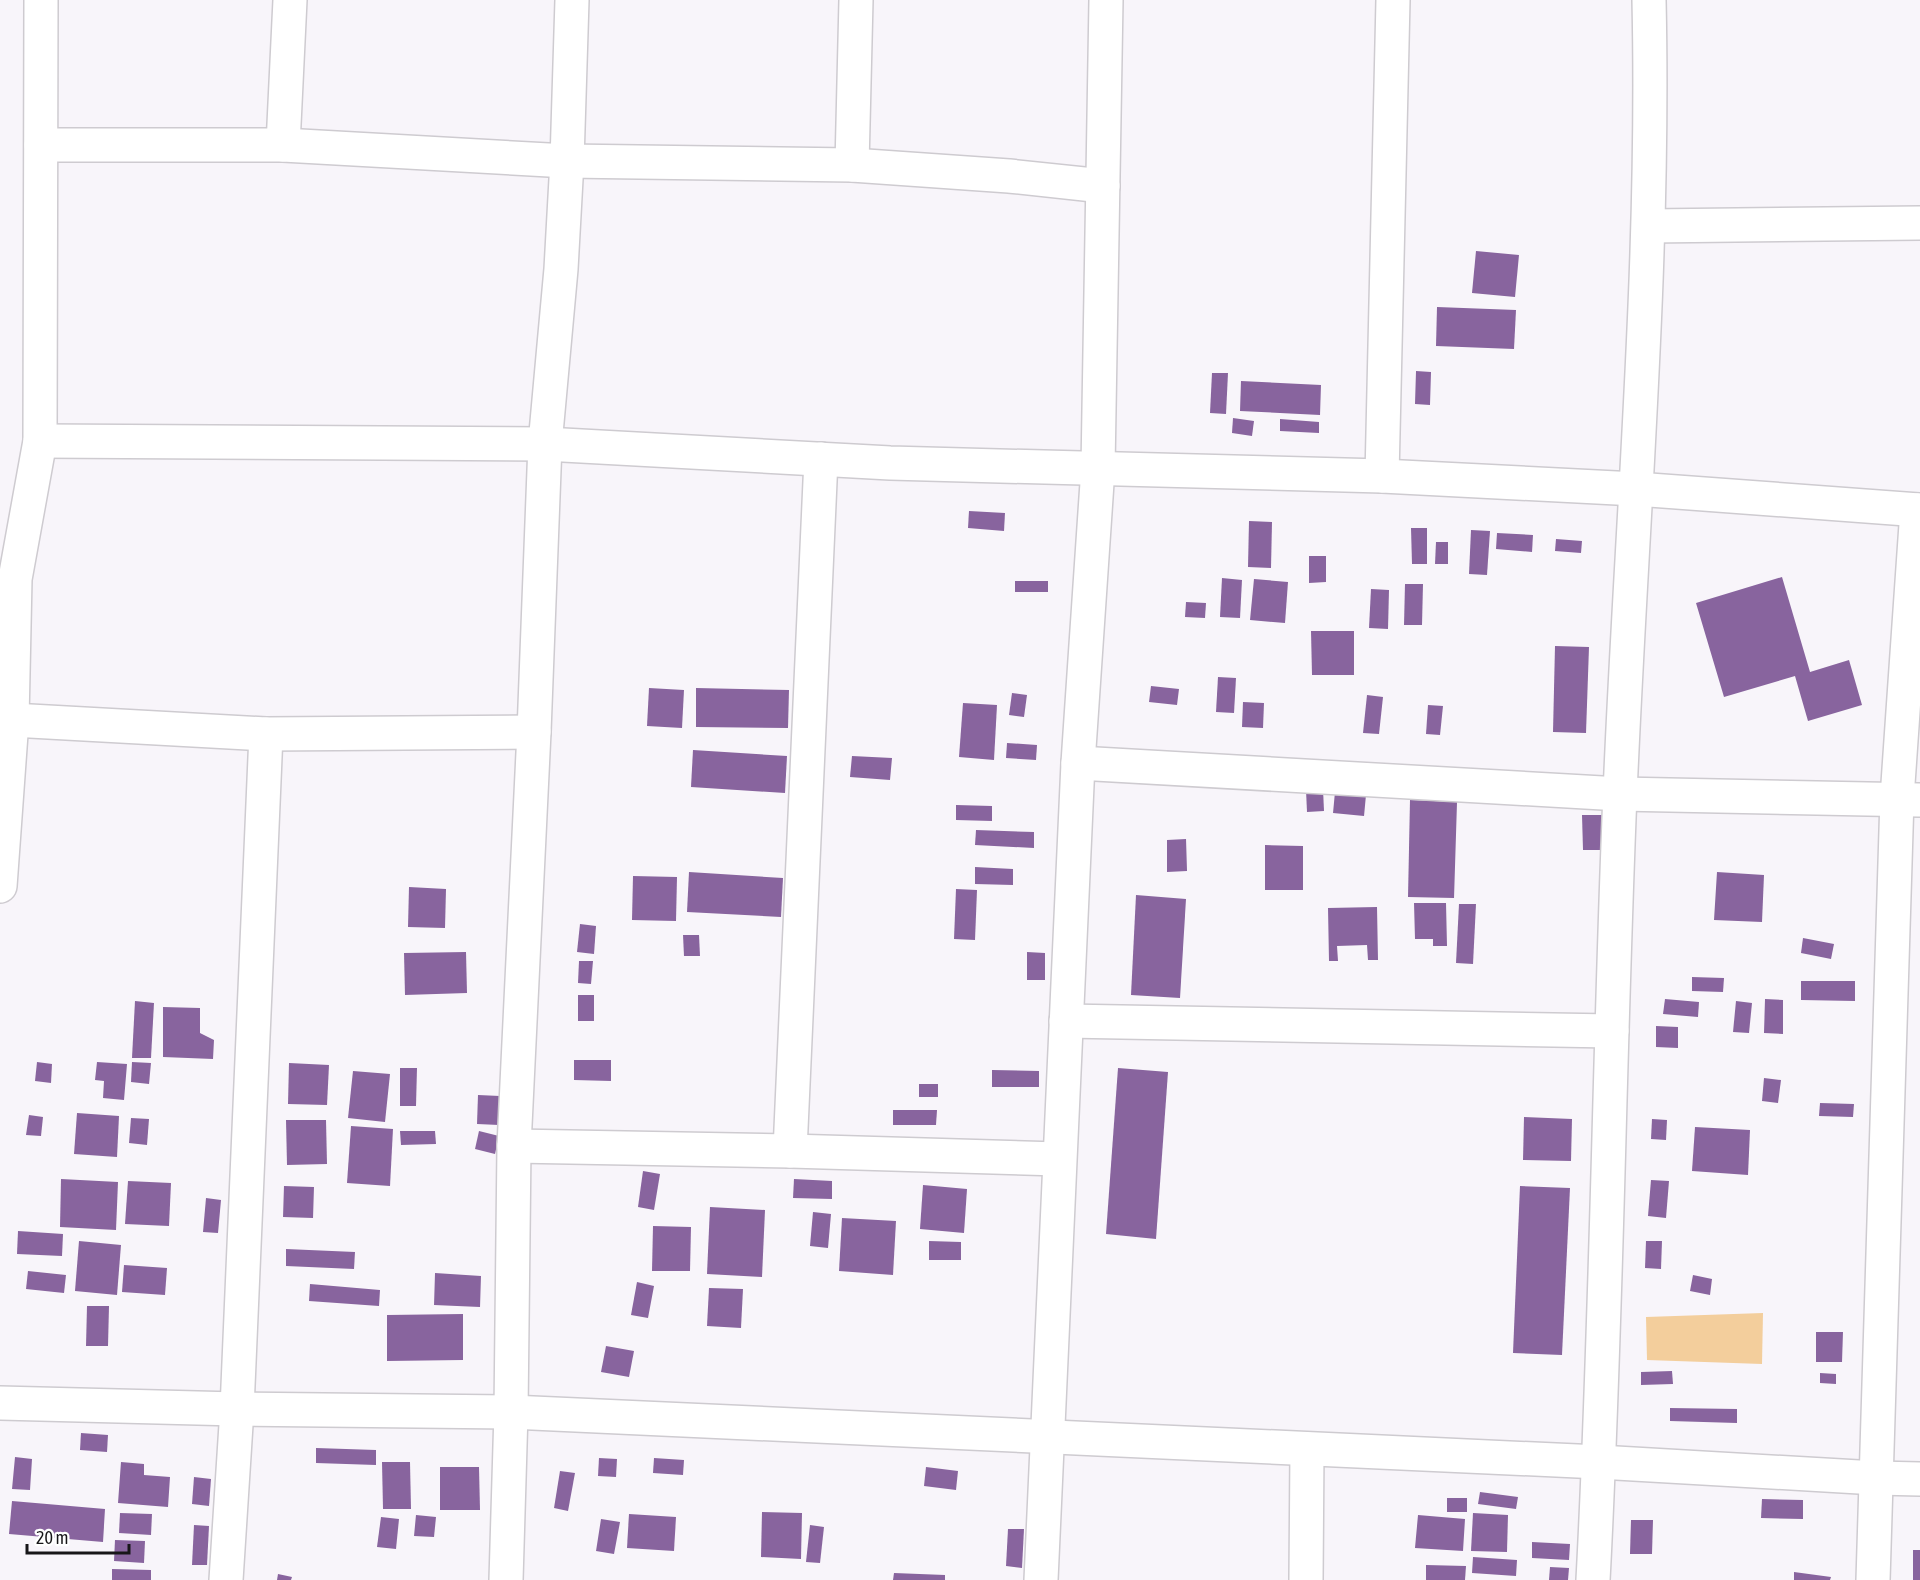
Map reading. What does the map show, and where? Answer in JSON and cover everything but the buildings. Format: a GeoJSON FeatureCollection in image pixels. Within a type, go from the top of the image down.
{"type":"FeatureCollection","features":[{"type":"Feature","properties":{"kind":"street"},"geometry":{"type":"LineString","coordinates":[[0,886],[12,720],[8,578],[40,441],[41,0]]}},
{"type":"Feature","properties":{"kind":"street"},"geometry":{"type":"LineString","coordinates":[[284,145],[290,0]]}},
{"type":"Feature","properties":{"kind":"street"},"geometry":{"type":"LineString","coordinates":[[506,1580],[512,1412],[514,1146],[545,444],[561,269],[572,0]]}},
{"type":"Feature","properties":{"kind":"street"},"geometry":{"type":"LineString","coordinates":[[852,165],[856,0]]}},
{"type":"Feature","properties":{"kind":"street"},"geometry":{"type":"LineString","coordinates":[[1041,1580],[1078,763],[1098,468],[1107,0]]}},
{"type":"Feature","properties":{"kind":"street"},"geometry":{"type":"LineString","coordinates":[[1382,476],[1393,0]]}},
{"type":"Feature","properties":{"kind":"street"},"geometry":{"type":"LineString","coordinates":[[1593,1580],[1599,1462],[1620,794],[1649,225],[1651,85],[1649,0]]}},
{"type":"Feature","properties":{"kind":"street"},"geometry":{"type":"LineString","coordinates":[[41,145],[284,145],[567,161],[852,165],[1009,176],[1103,186]]}},
{"type":"Feature","properties":{"kind":"street"},"geometry":{"type":"LineString","coordinates":[[1649,225],[1920,223]]}},
{"type":"Feature","properties":{"kind":"street"},"geometry":{"type":"LineString","coordinates":[[40,441],[545,444],[890,463],[1382,476],[1636,489],[1918,510],[1909,799],[1873,1580]]}},
{"type":"Feature","properties":{"kind":"street"},"geometry":{"type":"LineString","coordinates":[[790,1151],[821,459]]}},
{"type":"Feature","properties":{"kind":"street"},"geometry":{"type":"LineString","coordinates":[[12,720],[266,734],[534,732]]}},
{"type":"Feature","properties":{"kind":"street"},"geometry":{"type":"LineString","coordinates":[[226,1580],[237,1409],[266,734]]}},
{"type":"Feature","properties":{"kind":"street"},"geometry":{"type":"LineString","coordinates":[[1078,763],[1620,794],[1909,799]]}},
{"type":"Feature","properties":{"kind":"street"},"geometry":{"type":"LineString","coordinates":[[1066,1021],[1612,1031]]}},
{"type":"Feature","properties":{"kind":"street"},"geometry":{"type":"LineString","coordinates":[[514,1146],[1059,1159]]}},
{"type":"Feature","properties":{"kind":"street"},"geometry":{"type":"LineString","coordinates":[[0,1402],[237,1409],[512,1412],[1920,1479]]}},
{"type":"Feature","properties":{"kind":"street"},"geometry":{"type":"LineString","coordinates":[[1306,1580],[1307,1449]]}},
{"type":"Feature","properties":{"kind":"shaded area"},"geometry":{"type":"Polygon","coordinates":[[[1763,1313],[1762,1364],[1647,1360],[1646,1317],[1763,1313]]]}}]}
